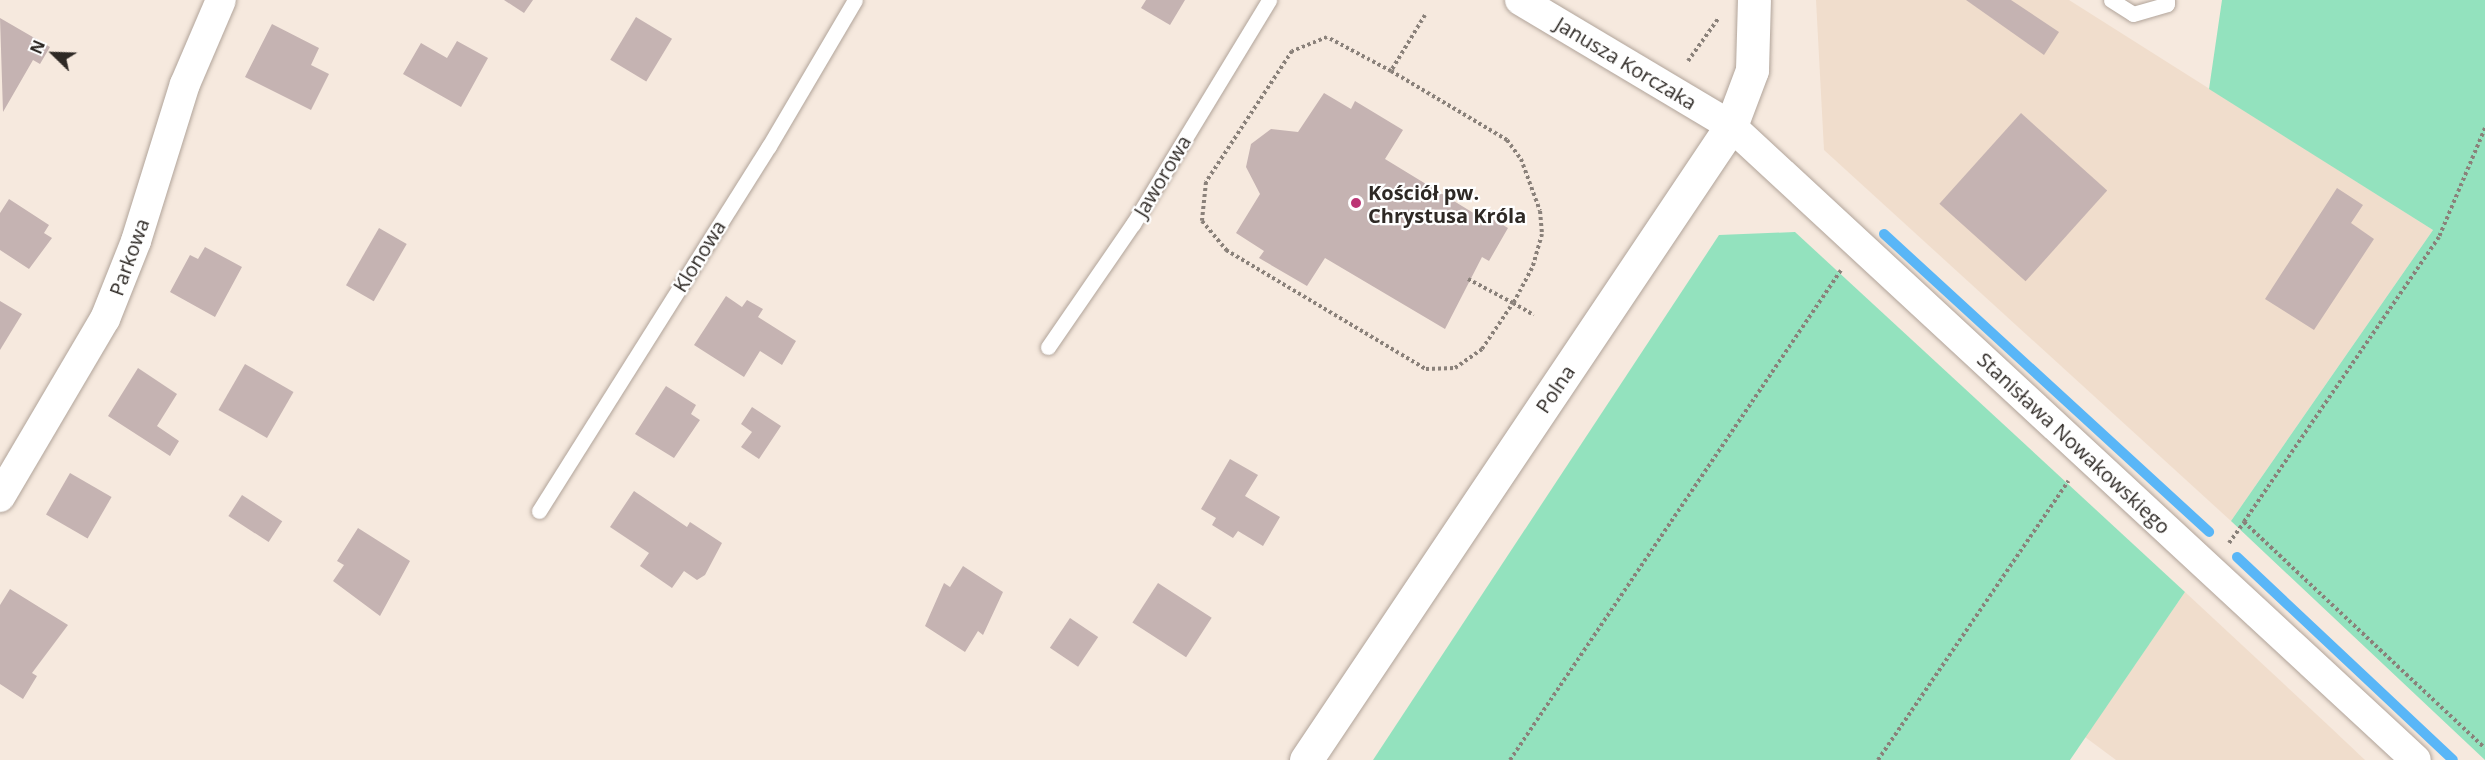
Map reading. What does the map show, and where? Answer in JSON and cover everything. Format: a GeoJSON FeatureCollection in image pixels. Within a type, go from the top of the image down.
{"type":"FeatureCollection","features":[{"type":"Feature","properties":{"kind":"street","name":"Parkowa"},"geometry":{"type":"LineString","coordinates":[[0,497],[105,319],[136,242],[185,84],[221,0]]}},
{"type":"Feature","properties":{"kind":"street","name":"Janusza Korczaka"},"geometry":{"type":"LineString","coordinates":[[1520,0],[1731,126]]}},
{"type":"Feature","properties":{"kind":"street","name":"Polna"},"geometry":{"type":"LineString","coordinates":[[1306,760],[1731,126],[1752,70],[1754,0]]}},
{"type":"Feature","properties":{"kind":"street","name":"Stanisława Nowakowskiego"},"geometry":{"type":"LineString","coordinates":[[1731,126],[1860,242],[2085,455],[2416,760]]}},
{"type":"Feature","properties":{"kind":"lane","name":"Klonowa"},"geometry":{"type":"LineString","coordinates":[[539,511],[769,146],[855,0]]}},
{"type":"Feature","properties":{"kind":"lane","name":"Jaworowa"},"geometry":{"type":"LineString","coordinates":[[1048,347],[1132,224],[1269,0]]}},
{"type":"Feature","properties":{"kind":"lane"},"geometry":{"type":"LineString","coordinates":[[2111,0],[2133,14],[2167,4],[2167,0]]}},
{"type":"Feature","properties":{"kind":"path"},"geometry":{"type":"LineString","coordinates":[[1686,63],[1723,12]]}},
{"type":"Feature","properties":{"kind":"path"},"geometry":{"type":"LineString","coordinates":[[1391,71],[1425,15]]}},
{"type":"Feature","properties":{"kind":"path"},"geometry":{"type":"LineString","coordinates":[[1327,37],[1391,71],[1507,140],[1521,159],[1540,211],[1542,234],[1536,261],[1513,303],[1482,349],[1455,368],[1426,369],[1226,250],[1205,229],[1201,208],[1206,182],[1292,51],[1327,37]]}},
{"type":"Feature","properties":{"kind":"path"},"geometry":{"type":"LineString","coordinates":[[2485,128],[2439,237],[2244,522],[2485,748]]}},
{"type":"Feature","properties":{"kind":"path"},"geometry":{"type":"LineString","coordinates":[[1510,760],[1860,242]]}},
{"type":"Feature","properties":{"kind":"path"},"geometry":{"type":"LineString","coordinates":[[1468,279],[1534,315]]}},
{"type":"Feature","properties":{"kind":"path"},"geometry":{"type":"LineString","coordinates":[[1878,760],[2085,455]]}},
{"type":"Feature","properties":{"kind":"shaded area"},"geometry":{"type":"Polygon","coordinates":[[[1816,0],[2069,0],[2433,230],[2231,521],[1824,150],[1816,0]]]}},
{"type":"Feature","properties":{"kind":"shaded area"},"geometry":{"type":"Polygon","coordinates":[[[2185,592],[2365,760],[2116,760],[2085,737],[2185,592]]]}},
{"type":"Feature","properties":{"kind":"green space"},"geometry":{"type":"Polygon","coordinates":[[[2222,0],[2485,0],[2485,760],[2231,521],[2433,230],[2209,89],[2222,0]]]}},
{"type":"Feature","properties":{"kind":"green space"},"geometry":{"type":"Polygon","coordinates":[[[1795,232],[2185,592],[2070,760],[1373,760],[1719,235],[1795,232]]]}},
{"type":"Feature","properties":{"kind":"building"},"geometry":{"type":"Polygon","coordinates":[[[504,0],[533,0],[524,13],[504,0]]]}},
{"type":"Feature","properties":{"kind":"building"},"geometry":{"type":"Polygon","coordinates":[[[1146,0],[1185,0],[1170,25],[1141,8],[1146,0]]]}},
{"type":"Feature","properties":{"kind":"building"},"geometry":{"type":"Polygon","coordinates":[[[1966,0],[2011,0],[2059,32],[2044,55],[1966,0]]]}},
{"type":"Feature","properties":{"kind":"building"},"geometry":{"type":"Polygon","coordinates":[[[636,17],[672,39],[646,81],[610,60],[636,17]]]}},
{"type":"Feature","properties":{"kind":"building"},"geometry":{"type":"Polygon","coordinates":[[[0,18],[50,47],[40,64],[33,60],[3,112],[0,18]]]}},
{"type":"Feature","properties":{"kind":"building"},"geometry":{"type":"Polygon","coordinates":[[[272,24],[319,48],[311,65],[329,74],[311,110],[245,77],[272,24]]]}},
{"type":"Feature","properties":{"kind":"building"},"geometry":{"type":"Polygon","coordinates":[[[457,41],[488,58],[461,107],[403,74],[421,43],[447,58],[457,41]]]}},
{"type":"Feature","properties":{"kind":"building","name":"Kościół pw. Chrystusa Króla"},"geometry":{"type":"Polygon","coordinates":[[[1324,93],[1351,109],[1355,101],[1403,130],[1385,159],[1480,217],[1482,213],[1508,228],[1489,261],[1482,257],[1445,329],[1325,258],[1307,286],[1259,258],[1264,251],[1236,233],[1260,194],[1246,167],[1251,144],[1271,129],[1298,132],[1324,93]]]}},
{"type":"Feature","properties":{"kind":"building"},"geometry":{"type":"Polygon","coordinates":[[[2021,113],[2107,191],[2026,281],[1939,204],[2021,113]]]}},
{"type":"Feature","properties":{"kind":"building"},"geometry":{"type":"Polygon","coordinates":[[[2337,188],[2363,205],[2351,223],[2374,239],[2314,330],[2265,299],[2337,188]]]}},
{"type":"Feature","properties":{"kind":"building"},"geometry":{"type":"Polygon","coordinates":[[[9,199],[49,225],[44,233],[52,238],[29,269],[0,250],[0,213],[9,199]]]}},
{"type":"Feature","properties":{"kind":"building"},"geometry":{"type":"Polygon","coordinates":[[[379,228],[407,244],[374,301],[346,285],[379,228]]]}},
{"type":"Feature","properties":{"kind":"building"},"geometry":{"type":"Polygon","coordinates":[[[205,247],[242,267],[215,317],[170,292],[190,255],[198,259],[205,247]]]}},
{"type":"Feature","properties":{"kind":"building"},"geometry":{"type":"Polygon","coordinates":[[[726,296],[742,307],[747,300],[763,309],[758,317],[796,341],[782,365],[760,351],[744,377],[694,345],[726,296]]]}},
{"type":"Feature","properties":{"kind":"building"},"geometry":{"type":"Polygon","coordinates":[[[0,301],[22,314],[0,350],[0,301]]]}},
{"type":"Feature","properties":{"kind":"building"},"geometry":{"type":"Polygon","coordinates":[[[245,364],[293,392],[267,438],[218,410],[245,364]]]}},
{"type":"Feature","properties":{"kind":"building"},"geometry":{"type":"Polygon","coordinates":[[[138,368],[177,394],[157,426],[179,441],[170,456],[108,416],[138,368]]]}},
{"type":"Feature","properties":{"kind":"building"},"geometry":{"type":"Polygon","coordinates":[[[666,386],[696,405],[691,414],[700,420],[674,458],[635,434],[666,386]]]}},
{"type":"Feature","properties":{"kind":"building"},"geometry":{"type":"Polygon","coordinates":[[[752,407],[781,426],[759,459],[741,447],[752,432],[741,424],[752,407]]]}},
{"type":"Feature","properties":{"kind":"building"},"geometry":{"type":"Polygon","coordinates":[[[1230,459],[1258,475],[1245,496],[1280,517],[1263,546],[1238,531],[1233,538],[1212,525],[1216,518],[1201,509],[1230,459]]]}},
{"type":"Feature","properties":{"kind":"building"},"geometry":{"type":"Polygon","coordinates":[[[70,473],[112,497],[88,539],[46,515],[70,473]]]}},
{"type":"Feature","properties":{"kind":"building"},"geometry":{"type":"Polygon","coordinates":[[[634,491],[687,527],[690,522],[722,543],[705,575],[697,580],[684,571],[672,588],[640,566],[649,553],[610,527],[634,491]]]}},
{"type":"Feature","properties":{"kind":"building"},"geometry":{"type":"Polygon","coordinates":[[[242,495],[282,521],[269,542],[228,516],[242,495]]]}},
{"type":"Feature","properties":{"kind":"building"},"geometry":{"type":"Polygon","coordinates":[[[358,528],[410,561],[380,616],[333,581],[344,565],[337,561],[358,528]]]}},
{"type":"Feature","properties":{"kind":"building"},"geometry":{"type":"Polygon","coordinates":[[[963,566],[1003,592],[983,635],[978,631],[965,652],[925,626],[944,583],[950,587],[963,566]]]}},
{"type":"Feature","properties":{"kind":"building"},"geometry":{"type":"Polygon","coordinates":[[[1158,583],[1212,618],[1186,657],[1132,622],[1158,583]]]}},
{"type":"Feature","properties":{"kind":"building"},"geometry":{"type":"Polygon","coordinates":[[[10,589],[68,625],[32,673],[37,676],[23,699],[0,684],[0,605],[10,589]]]}},
{"type":"Feature","properties":{"kind":"building"},"geometry":{"type":"Polygon","coordinates":[[[1070,618],[1098,637],[1078,667],[1050,648],[1070,618]]]}},
{"type":"Feature","properties":{"kind":"waterway"},"geometry":{"type":"LineString","coordinates":[[1884,234],[2209,532]]}},
{"type":"Feature","properties":{"kind":"waterway"},"geometry":{"type":"LineString","coordinates":[[2237,557],[2453,760]]}},
{"type":"Feature","properties":{"kind":"place","name":"Kościół pw. Chrystusa Króla"},"geometry":{"type":"Point","coordinates":[1356,203]}}]}
